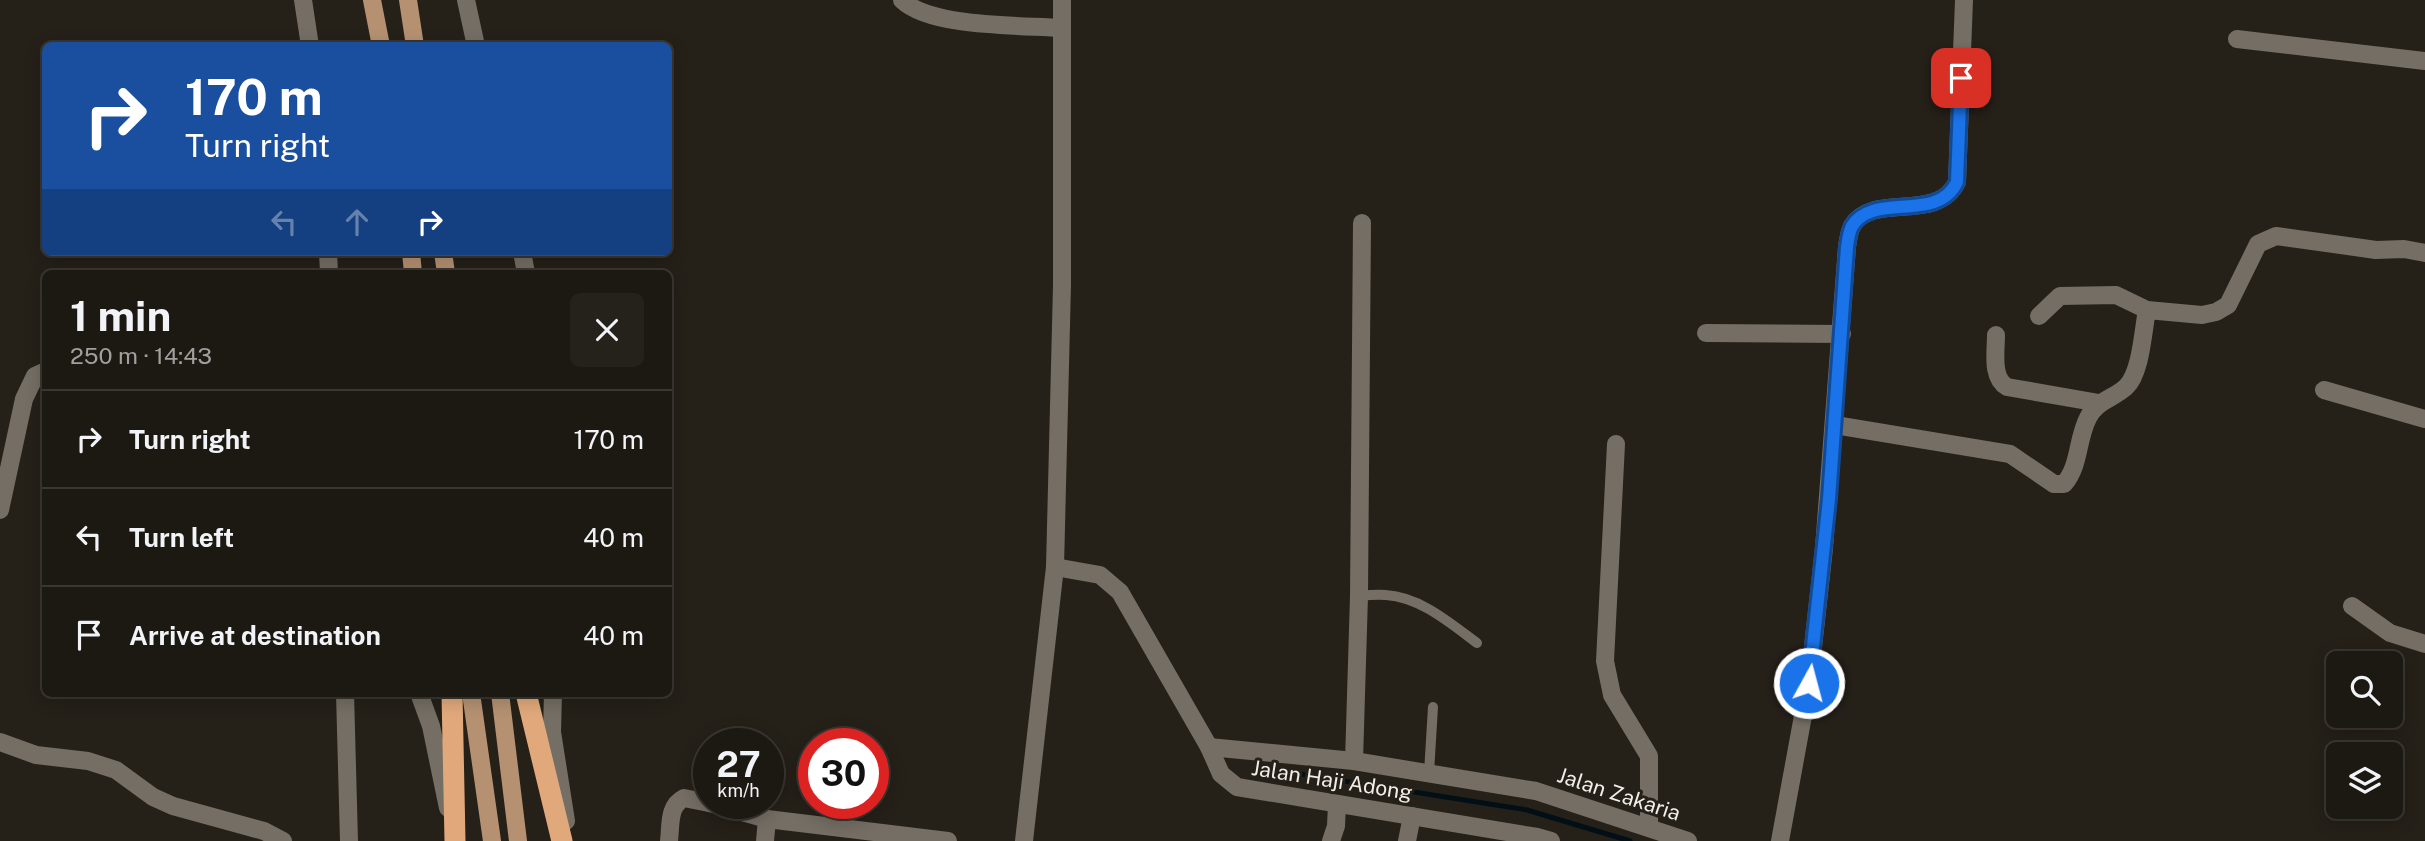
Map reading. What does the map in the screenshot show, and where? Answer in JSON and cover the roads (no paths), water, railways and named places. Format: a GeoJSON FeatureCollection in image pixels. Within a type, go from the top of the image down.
{"type":"FeatureCollection","features":[{"type":"Feature","properties":{"kind":"highway"},"geometry":{"type":"LineString","coordinates":[[452,697],[455,840]]}},
{"type":"Feature","properties":{"kind":"highway"},"geometry":{"type":"LineString","coordinates":[[527,697],[562,841]]}},
{"type":"Feature","properties":{"kind":"main road"},"geometry":{"type":"LineString","coordinates":[[372,0],[380,42]]}},
{"type":"Feature","properties":{"kind":"main road"},"geometry":{"type":"LineString","coordinates":[[408,0],[414,42]]}},
{"type":"Feature","properties":{"kind":"main road"},"geometry":{"type":"LineString","coordinates":[[472,697],[492,841]]}},
{"type":"Feature","properties":{"kind":"main road"},"geometry":{"type":"LineString","coordinates":[[500,697],[518,841]]}},
{"type":"Feature","properties":{"kind":"street"},"geometry":{"type":"LineString","coordinates":[[303,0],[309,42]]}},
{"type":"Feature","properties":{"kind":"street"},"geometry":{"type":"LineString","coordinates":[[466,0],[475,42]]}},
{"type":"Feature","properties":{"kind":"street"},"geometry":{"type":"LineString","coordinates":[[902,0],[915,11],[929,16],[1062,28]]}},
{"type":"Feature","properties":{"kind":"street"},"geometry":{"type":"LineString","coordinates":[[1024,841],[1055,566],[1062,298],[1062,0]]}},
{"type":"Feature","properties":{"kind":"street"},"geometry":{"type":"LineString","coordinates":[[1780,841],[1809,683],[1824,548],[1850,229],[1858,218],[1869,212],[1941,201],[1952,194],[1957,182],[1964,0]]}},
{"type":"Feature","properties":{"kind":"street"},"geometry":{"type":"LineString","coordinates":[[2237,39],[2425,61]]}},
{"type":"Feature","properties":{"kind":"street"},"geometry":{"type":"LineString","coordinates":[[1354,761],[1359,596],[1362,223]]}},
{"type":"Feature","properties":{"kind":"street"},"geometry":{"type":"LineString","coordinates":[[2039,316],[2060,296],[2116,295],[2147,310],[2202,315],[2216,312],[2228,305],[2258,244],[2276,236],[2376,250],[2404,249],[2425,253]]}},
{"type":"Feature","properties":{"kind":"street"},"geometry":{"type":"LineString","coordinates":[[1835,425],[2010,454],[2054,484],[2064,484],[2071,475],[2088,418],[2099,403],[2124,389],[2135,377],[2147,310]]}},
{"type":"Feature","properties":{"kind":"street"},"geometry":{"type":"LineString","coordinates":[[1706,333],[1842,334]]}},
{"type":"Feature","properties":{"kind":"street"},"geometry":{"type":"LineString","coordinates":[[1996,335],[1997,375],[2007,387],[2099,403]]}},
{"type":"Feature","properties":{"kind":"street"},"geometry":{"type":"LineString","coordinates":[[0,510],[24,399],[35,376],[42,373]]}},
{"type":"Feature","properties":{"kind":"street"},"geometry":{"type":"LineString","coordinates":[[2324,390],[2425,419]]}},
{"type":"Feature","properties":{"kind":"street"},"geometry":{"type":"LineString","coordinates":[[1616,444],[1605,661],[1612,695],[1648,756],[1649,827]]}},
{"type":"Feature","properties":{"kind":"street","name":"Jalan Haji Adong"},"geometry":{"type":"LineString","coordinates":[[1055,566],[1100,575],[1120,592],[1209,747],[1221,774],[1237,787],[1551,841]]}},
{"type":"Feature","properties":{"kind":"street"},"geometry":{"type":"LineString","coordinates":[[2352,606],[2390,633],[2425,644]]}},
{"type":"Feature","properties":{"kind":"street"},"geometry":{"type":"LineString","coordinates":[[345,697],[349,841]]}},
{"type":"Feature","properties":{"kind":"street"},"geometry":{"type":"LineString","coordinates":[[420,697],[431,726],[455,840]]}},
{"type":"Feature","properties":{"kind":"street"},"geometry":{"type":"LineString","coordinates":[[553,697],[552,732],[569,841]]}},
{"type":"Feature","properties":{"kind":"street"},"geometry":{"type":"LineString","coordinates":[[0,742],[36,755],[88,761],[116,770],[153,797],[173,806],[264,831],[283,841]]}},
{"type":"Feature","properties":{"kind":"street","name":"Jalan Zakaria"},"geometry":{"type":"LineString","coordinates":[[1209,747],[1354,761],[1536,791],[1688,841]]}},
{"type":"Feature","properties":{"kind":"street"},"geometry":{"type":"LineString","coordinates":[[669,841],[672,808],[684,798],[693,800]]}},
{"type":"Feature","properties":{"kind":"street"},"geometry":{"type":"LineString","coordinates":[[1331,841],[1336,826],[1337,804]]}},
{"type":"Feature","properties":{"kind":"street"},"geometry":{"type":"LineString","coordinates":[[1408,841],[1412,816]]}},
{"type":"Feature","properties":{"kind":"street"},"geometry":{"type":"LineString","coordinates":[[765,841],[766,819],[845,835],[947,841]]}},
{"type":"Feature","properties":{"kind":"lane"},"geometry":{"type":"LineString","coordinates":[[1359,596],[1387,595],[1411,601],[1443,618],[1477,643]]}},
{"type":"Feature","properties":{"kind":"lane"},"geometry":{"type":"LineString","coordinates":[[1429,773],[1433,707]]}},
{"type":"Feature","properties":{"kind":"waterway"},"geometry":{"type":"LineString","coordinates":[[1262,768],[1527,810],[1630,841]]}}]}
